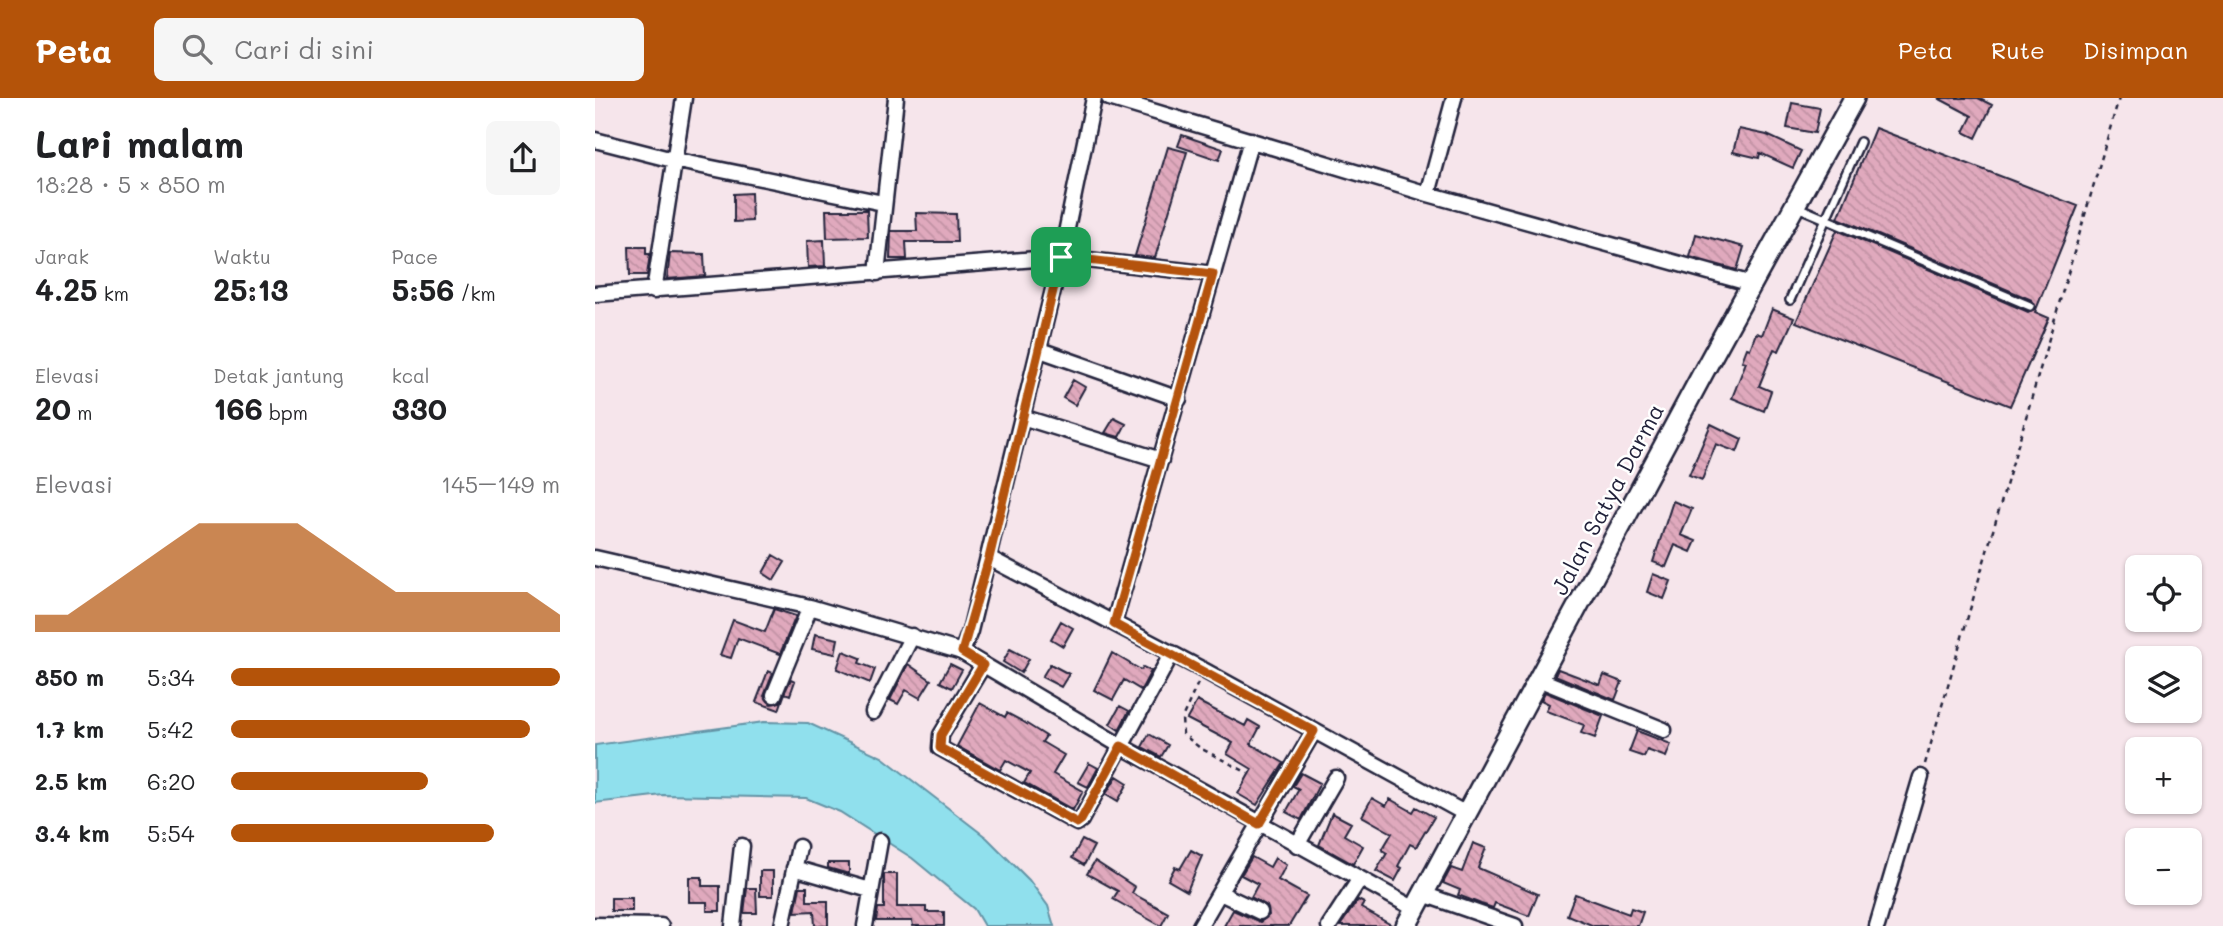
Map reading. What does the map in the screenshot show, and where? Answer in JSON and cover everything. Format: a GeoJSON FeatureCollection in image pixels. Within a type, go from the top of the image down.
{"type":"FeatureCollection","features":[{"type":"Feature","properties":{"kind":"main road","name":"Jalan Satya Darma"},"geometry":{"type":"LineString","coordinates":[[1415,910],[1854,98]]}},
{"type":"Feature","properties":{"kind":"street"},"geometry":{"type":"LineString","coordinates":[[655,291],[684,98]]}},
{"type":"Feature","properties":{"kind":"street"},"geometry":{"type":"LineString","coordinates":[[877,273],[896,98]]}},
{"type":"Feature","properties":{"kind":"street"},"geometry":{"type":"LineString","coordinates":[[962,652],[989,558],[1039,350],[1094,98]]}},
{"type":"Feature","properties":{"kind":"street"},"geometry":{"type":"LineString","coordinates":[[1109,98],[1428,194],[1752,284]]}},
{"type":"Feature","properties":{"kind":"street"},"geometry":{"type":"LineString","coordinates":[[1428,194],[1454,98]]}},
{"type":"Feature","properties":{"kind":"street"},"geometry":{"type":"LineString","coordinates":[[595,140],[673,160],[883,203]]}},
{"type":"Feature","properties":{"kind":"street"},"geometry":{"type":"LineString","coordinates":[[1114,624],[1251,140]]}},
{"type":"Feature","properties":{"kind":"street"},"geometry":{"type":"LineString","coordinates":[[595,294],[1061,257],[1213,274]]}},
{"type":"Feature","properties":{"kind":"street"},"geometry":{"type":"LineString","coordinates":[[1039,350],[1179,399]]}},
{"type":"Feature","properties":{"kind":"street"},"geometry":{"type":"LineString","coordinates":[[1022,417],[1161,460]]}},
{"type":"Feature","properties":{"kind":"street"},"geometry":{"type":"LineString","coordinates":[[595,558],[810,607],[962,652],[1121,746],[1415,910],[1515,926]]}},
{"type":"Feature","properties":{"kind":"street"},"geometry":{"type":"LineString","coordinates":[[989,558],[1172,653],[1466,814]]}},
{"type":"Feature","properties":{"kind":"street"},"geometry":{"type":"LineString","coordinates":[[775,695],[810,607]]}},
{"type":"Feature","properties":{"kind":"street"},"geometry":{"type":"LineString","coordinates":[[873,712],[912,636]]}},
{"type":"Feature","properties":{"kind":"street"},"geometry":{"type":"LineString","coordinates":[[983,665],[941,735],[940,748],[1077,823],[1172,653]]}},
{"type":"Feature","properties":{"kind":"street"},"geometry":{"type":"LineString","coordinates":[[1538,679],[1664,730]]}},
{"type":"Feature","properties":{"kind":"street"},"geometry":{"type":"LineString","coordinates":[[1200,926],[1314,731]]}},
{"type":"Feature","properties":{"kind":"street"},"geometry":{"type":"LineString","coordinates":[[1877,926],[1921,777]]}},
{"type":"Feature","properties":{"kind":"street"},"geometry":{"type":"LineString","coordinates":[[1297,845],[1336,778]]}},
{"type":"Feature","properties":{"kind":"street"},"geometry":{"type":"LineString","coordinates":[[865,926],[880,841]]}},
{"type":"Feature","properties":{"kind":"street"},"geometry":{"type":"LineString","coordinates":[[733,926],[742,846]]}},
{"type":"Feature","properties":{"kind":"street"},"geometry":{"type":"LineString","coordinates":[[782,926],[799,847]]}},
{"type":"Feature","properties":{"kind":"street"},"geometry":{"type":"LineString","coordinates":[[794,868],[870,890]]}},
{"type":"Feature","properties":{"kind":"street"},"geometry":{"type":"LineString","coordinates":[[1329,926],[1359,880]]}},
{"type":"Feature","properties":{"kind":"street"},"geometry":{"type":"LineString","coordinates":[[1220,892],[1260,912]]}},
{"type":"Feature","properties":{"kind":"street"},"geometry":{"type":"LineString","coordinates":[[595,925],[661,926]]}},
{"type":"Feature","properties":{"kind":"lane"},"geometry":{"type":"LineString","coordinates":[[1790,300],[1823,220],[1860,142]]}},
{"type":"Feature","properties":{"kind":"lane"},"geometry":{"type":"LineString","coordinates":[[1795,206],[2030,306]]}},
{"type":"Feature","properties":{"kind":"path"},"geometry":{"type":"LineString","coordinates":[[1921,777],[2119,98]]}},
{"type":"Feature","properties":{"kind":"path"},"geometry":{"type":"LineString","coordinates":[[1205,671],[1182,718],[1183,734],[1200,748],[1248,773]]}},
{"type":"Feature","properties":{"kind":"water"},"geometry":{"type":"Polygon","coordinates":[[[764,722],[808,723],[882,757],[987,838],[1029,880],[1048,906],[1054,926],[984,926],[974,909],[912,858],[840,812],[806,798],[663,795],[595,803],[595,745],[764,722]]]}},
{"type":"Feature","properties":{"kind":"building"},"geometry":{"type":"Polygon","coordinates":[[[1938,98],[1978,98],[1992,105],[1976,138],[1964,132],[1972,116],[1938,98]]]}},
{"type":"Feature","properties":{"kind":"building"},"geometry":{"type":"Polygon","coordinates":[[[1792,103],[1820,108],[1815,133],[1787,128],[1792,103]]]}},
{"type":"Feature","properties":{"kind":"building"},"geometry":{"type":"Polygon","coordinates":[[[1875,128],[2078,206],[2035,312],[2049,318],[2010,406],[1796,322],[1837,230],[2028,312],[2036,308],[2032,300],[1838,218],[1875,128]]]}},
{"type":"Feature","properties":{"kind":"building"},"geometry":{"type":"Polygon","coordinates":[[[1739,129],[1767,135],[1801,151],[1793,168],[1760,153],[1759,158],[1733,152],[1739,129]]]}},
{"type":"Feature","properties":{"kind":"building"},"geometry":{"type":"Polygon","coordinates":[[[1182,135],[1223,149],[1219,160],[1178,146],[1182,135]]]}},
{"type":"Feature","properties":{"kind":"building"},"geometry":{"type":"Polygon","coordinates":[[[1168,147],[1187,152],[1155,258],[1135,256],[1168,147]]]}},
{"type":"Feature","properties":{"kind":"building"},"geometry":{"type":"Polygon","coordinates":[[[751,193],[752,221],[734,222],[734,194],[751,193]]]}},
{"type":"Feature","properties":{"kind":"building"},"geometry":{"type":"Polygon","coordinates":[[[826,210],[867,210],[868,237],[827,238],[826,210]]]}},
{"type":"Feature","properties":{"kind":"building"},"geometry":{"type":"Polygon","coordinates":[[[916,213],[956,214],[957,242],[906,242],[907,259],[890,259],[891,231],[917,231],[916,213]]]}},
{"type":"Feature","properties":{"kind":"building"},"geometry":{"type":"Polygon","coordinates":[[[1696,234],[1744,247],[1737,270],[1690,257],[1696,234]]]}},
{"type":"Feature","properties":{"kind":"building"},"geometry":{"type":"Polygon","coordinates":[[[824,240],[825,266],[808,267],[807,241],[824,240]]]}},
{"type":"Feature","properties":{"kind":"building"},"geometry":{"type":"Polygon","coordinates":[[[629,247],[646,247],[646,254],[650,254],[647,275],[630,275],[629,247]]]}},
{"type":"Feature","properties":{"kind":"building"},"geometry":{"type":"Polygon","coordinates":[[[670,253],[704,254],[705,276],[667,279],[670,253]]]}},
{"type":"Feature","properties":{"kind":"building"},"geometry":{"type":"Polygon","coordinates":[[[1772,309],[1794,318],[1779,351],[1774,349],[1759,386],[1771,391],[1764,411],[1732,398],[1746,362],[1742,361],[1747,348],[1750,349],[1756,333],[1762,335],[1772,309]]]}},
{"type":"Feature","properties":{"kind":"building"},"geometry":{"type":"Polygon","coordinates":[[[1073,380],[1085,387],[1075,405],[1063,398],[1073,380]]]}},
{"type":"Feature","properties":{"kind":"building"},"geometry":{"type":"Polygon","coordinates":[[[1114,418],[1126,424],[1119,437],[1105,433],[1114,418]]]}},
{"type":"Feature","properties":{"kind":"building"},"geometry":{"type":"Polygon","coordinates":[[[1711,424],[1742,439],[1737,452],[1716,444],[1702,480],[1689,475],[1711,424]]]}},
{"type":"Feature","properties":{"kind":"building"},"geometry":{"type":"Polygon","coordinates":[[[1673,501],[1692,509],[1681,535],[1696,541],[1691,552],[1675,545],[1666,567],[1653,562],[1673,501]]]}},
{"type":"Feature","properties":{"kind":"building"},"geometry":{"type":"Polygon","coordinates":[[[773,555],[785,562],[774,580],[763,573],[773,555]]]}},
{"type":"Feature","properties":{"kind":"building"},"geometry":{"type":"Polygon","coordinates":[[[1653,574],[1671,581],[1664,599],[1647,592],[1653,574]]]}},
{"type":"Feature","properties":{"kind":"building"},"geometry":{"type":"Polygon","coordinates":[[[774,609],[796,616],[780,654],[738,638],[731,658],[720,655],[733,620],[765,632],[774,609]]]}},
{"type":"Feature","properties":{"kind":"building"},"geometry":{"type":"Polygon","coordinates":[[[1061,621],[1073,628],[1063,646],[1051,639],[1061,621]]]}},
{"type":"Feature","properties":{"kind":"building"},"geometry":{"type":"Polygon","coordinates":[[[815,634],[838,639],[835,654],[812,649],[815,634]]]}},
{"type":"Feature","properties":{"kind":"building"},"geometry":{"type":"Polygon","coordinates":[[[1010,649],[1029,659],[1021,673],[1003,662],[1010,649]]]}},
{"type":"Feature","properties":{"kind":"building"},"geometry":{"type":"Polygon","coordinates":[[[843,651],[861,658],[859,663],[875,669],[870,683],[837,669],[843,651]]]}},
{"type":"Feature","properties":{"kind":"building"},"geometry":{"type":"Polygon","coordinates":[[[1112,653],[1141,670],[1143,667],[1151,671],[1141,690],[1124,680],[1113,700],[1094,690],[1112,653]]]}},
{"type":"Feature","properties":{"kind":"building"},"geometry":{"type":"Polygon","coordinates":[[[908,664],[931,680],[920,698],[906,690],[898,704],[890,700],[908,664]]]}},
{"type":"Feature","properties":{"kind":"building"},"geometry":{"type":"Polygon","coordinates":[[[950,664],[962,670],[952,688],[940,682],[950,664]]]}},
{"type":"Feature","properties":{"kind":"building"},"geometry":{"type":"Polygon","coordinates":[[[1050,664],[1069,674],[1061,687],[1042,677],[1050,664]]]}},
{"type":"Feature","properties":{"kind":"building"},"geometry":{"type":"Polygon","coordinates":[[[1558,669],[1600,685],[1604,675],[1622,682],[1615,700],[1555,675],[1558,669]]]}},
{"type":"Feature","properties":{"kind":"building"},"geometry":{"type":"Polygon","coordinates":[[[768,671],[773,673],[764,696],[771,704],[780,702],[791,679],[795,681],[790,695],[785,693],[779,710],[756,702],[768,671]]]}},
{"type":"Feature","properties":{"kind":"building"},"geometry":{"type":"Polygon","coordinates":[[[1545,692],[1603,716],[1595,738],[1581,733],[1584,725],[1546,711],[1549,704],[1541,700],[1545,692]]]}},
{"type":"Feature","properties":{"kind":"building"},"geometry":{"type":"Polygon","coordinates":[[[1197,701],[1245,726],[1248,720],[1260,727],[1251,744],[1284,763],[1257,805],[1238,794],[1252,769],[1227,754],[1233,743],[1187,719],[1197,701]]]}},
{"type":"Feature","properties":{"kind":"building"},"geometry":{"type":"Polygon","coordinates":[[[980,703],[1005,717],[1007,713],[1022,721],[1046,736],[1042,742],[1064,755],[1053,774],[1083,791],[1073,810],[1024,783],[1030,773],[1006,760],[1000,770],[957,746],[980,703]]]}},
{"type":"Feature","properties":{"kind":"building"},"geometry":{"type":"Polygon","coordinates":[[[1120,706],[1129,711],[1119,730],[1110,724],[1120,706]]]}},
{"type":"Feature","properties":{"kind":"building"},"geometry":{"type":"Polygon","coordinates":[[[1637,731],[1671,744],[1666,757],[1647,750],[1644,757],[1629,752],[1637,731]]]}},
{"type":"Feature","properties":{"kind":"building"},"geometry":{"type":"Polygon","coordinates":[[[1149,734],[1168,745],[1161,757],[1142,747],[1149,734]]]}},
{"type":"Feature","properties":{"kind":"building"},"geometry":{"type":"Polygon","coordinates":[[[1089,763],[1098,768],[1088,787],[1078,782],[1089,763]]]}},
{"type":"Feature","properties":{"kind":"building"},"geometry":{"type":"Polygon","coordinates":[[[1301,773],[1320,783],[1301,820],[1286,812],[1299,789],[1293,786],[1301,773]]]}},
{"type":"Feature","properties":{"kind":"building"},"geometry":{"type":"Polygon","coordinates":[[[1117,776],[1128,783],[1118,801],[1106,794],[1117,776]]]}},
{"type":"Feature","properties":{"kind":"building"},"geometry":{"type":"Polygon","coordinates":[[[1372,798],[1386,806],[1390,799],[1413,812],[1416,807],[1434,817],[1416,847],[1410,844],[1398,866],[1402,868],[1395,881],[1376,871],[1387,853],[1382,850],[1392,833],[1362,816],[1372,798]]]}},
{"type":"Feature","properties":{"kind":"building"},"geometry":{"type":"Polygon","coordinates":[[[1332,813],[1351,823],[1344,835],[1363,846],[1353,864],[1319,845],[1332,813]]]}},
{"type":"Feature","properties":{"kind":"building"},"geometry":{"type":"Polygon","coordinates":[[[1082,840],[1094,846],[1084,865],[1072,858],[1082,840]]]}},
{"type":"Feature","properties":{"kind":"building"},"geometry":{"type":"Polygon","coordinates":[[[1473,843],[1486,848],[1478,868],[1538,894],[1529,916],[1495,903],[1493,908],[1481,904],[1458,895],[1460,890],[1443,883],[1451,868],[1462,872],[1473,843]]]}},
{"type":"Feature","properties":{"kind":"building"},"geometry":{"type":"Polygon","coordinates":[[[1191,850],[1202,856],[1187,891],[1168,880],[1175,867],[1180,869],[1191,850]]]}},
{"type":"Feature","properties":{"kind":"building"},"geometry":{"type":"Polygon","coordinates":[[[1252,857],[1270,867],[1275,858],[1286,865],[1278,880],[1307,896],[1289,926],[1224,926],[1233,910],[1260,922],[1269,915],[1267,906],[1251,897],[1258,884],[1241,875],[1252,857]]]}},
{"type":"Feature","properties":{"kind":"building"},"geometry":{"type":"Polygon","coordinates":[[[1095,861],[1135,887],[1132,893],[1168,913],[1161,926],[1113,899],[1118,891],[1087,874],[1095,861]]]}},
{"type":"Feature","properties":{"kind":"building"},"geometry":{"type":"Polygon","coordinates":[[[828,863],[849,863],[849,874],[828,868],[828,863]]]}},
{"type":"Feature","properties":{"kind":"building"},"geometry":{"type":"Polygon","coordinates":[[[760,871],[773,871],[773,896],[760,896],[760,871]]]}},
{"type":"Feature","properties":{"kind":"building"},"geometry":{"type":"Polygon","coordinates":[[[884,874],[897,874],[897,907],[926,907],[926,912],[944,912],[944,926],[913,926],[912,921],[876,921],[878,908],[884,908],[884,874]]]}},
{"type":"Feature","properties":{"kind":"building"},"geometry":{"type":"Polygon","coordinates":[[[689,877],[702,877],[702,886],[720,886],[720,911],[707,911],[707,902],[689,902],[689,877]]]}},
{"type":"Feature","properties":{"kind":"building"},"geometry":{"type":"Polygon","coordinates":[[[800,887],[807,887],[807,901],[828,901],[828,926],[815,926],[814,911],[795,912],[800,887]]]}},
{"type":"Feature","properties":{"kind":"building"},"geometry":{"type":"Polygon","coordinates":[[[747,888],[756,888],[757,913],[744,913],[747,888]]]}},
{"type":"Feature","properties":{"kind":"building"},"geometry":{"type":"Polygon","coordinates":[[[1575,894],[1629,914],[1631,908],[1643,912],[1638,926],[1594,926],[1567,915],[1575,894]]]}},
{"type":"Feature","properties":{"kind":"building"},"geometry":{"type":"Polygon","coordinates":[[[611,898],[632,898],[632,911],[611,911],[611,898]]]}},
{"type":"Feature","properties":{"kind":"building"},"geometry":{"type":"Polygon","coordinates":[[[1358,900],[1364,903],[1361,908],[1393,926],[1340,926],[1358,900]]]}},
{"type":"Feature","properties":{"kind":"route"},"geometry":{"type":"LineString","coordinates":[[1061,257],[1213,274],[1114,624],[1314,731],[1259,824],[1121,746],[1077,823],[940,748],[941,735],[983,665],[962,652],[967,643],[989,558],[1061,257]]}}]}
